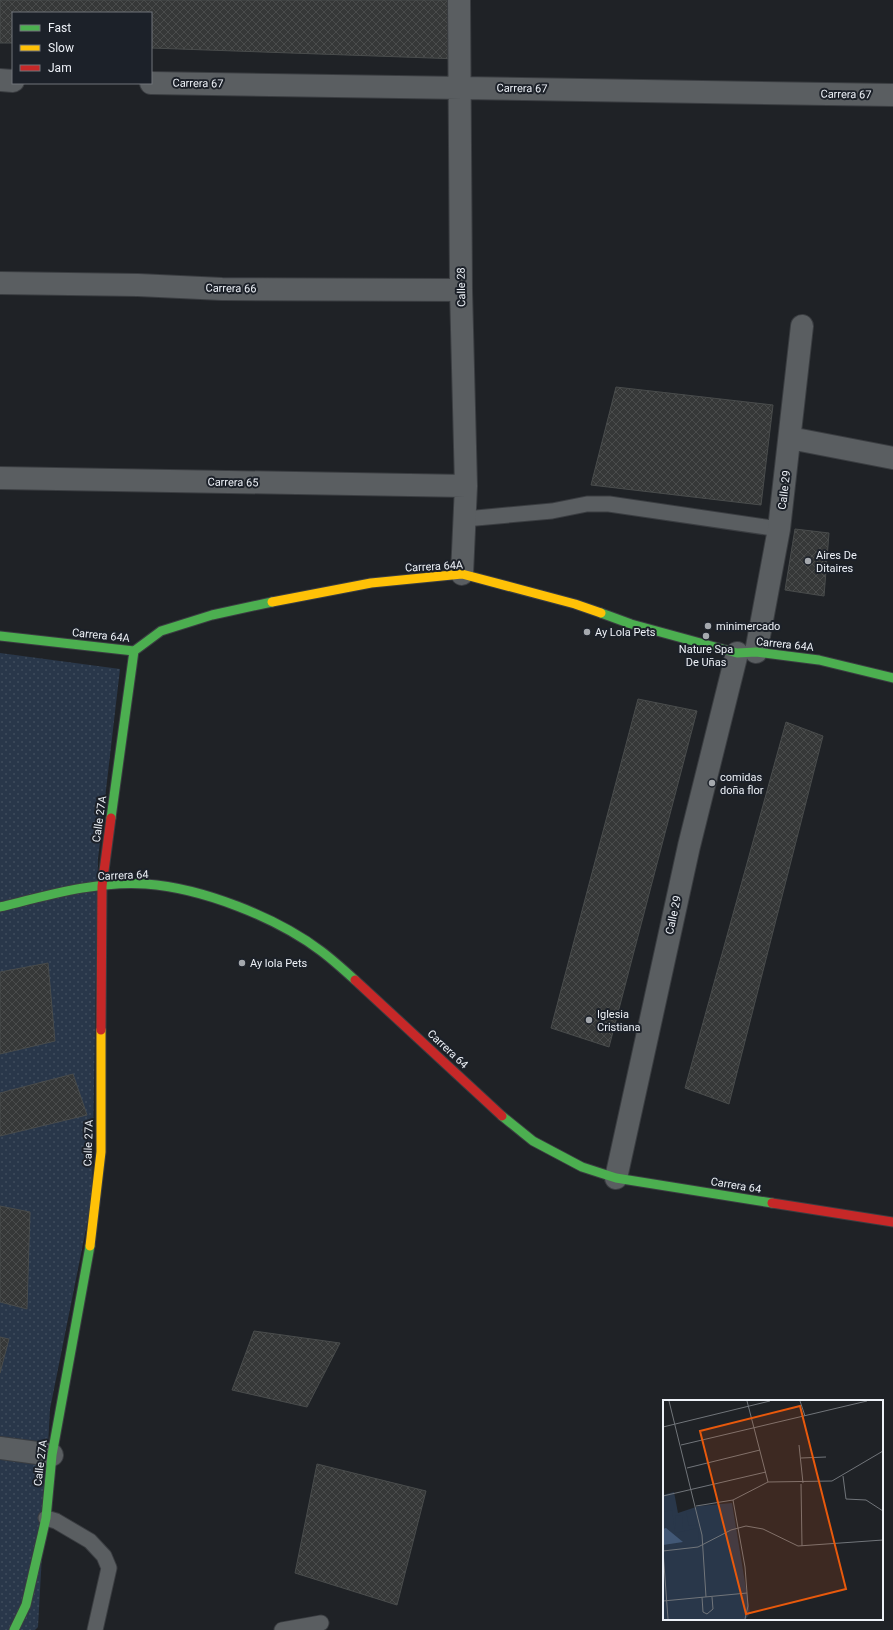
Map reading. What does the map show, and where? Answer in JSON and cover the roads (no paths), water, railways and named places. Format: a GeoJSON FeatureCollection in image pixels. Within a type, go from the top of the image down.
{"type":"FeatureCollection","features":[{"type":"Feature","properties":{"kind":"street","name":"Calle 28"},"geometry":{"type":"LineString","coordinates":[[459,0],[461,290],[466,486],[462,574]]}},
{"type":"Feature","properties":{"kind":"street"},"geometry":{"type":"LineString","coordinates":[[0,80],[12,81]]}},
{"type":"Feature","properties":{"kind":"street","name":"Carrera 67"},"geometry":{"type":"LineString","coordinates":[[152,83],[893,95]]}},
{"type":"Feature","properties":{"kind":"street","name":"Carrera 66"},"geometry":{"type":"LineString","coordinates":[[0,283],[138,285],[222,289],[461,290]]}},
{"type":"Feature","properties":{"kind":"street","name":"Calle 29"},"geometry":{"type":"LineString","coordinates":[[616,1178],[689,846],[746,652],[779,529],[802,326]]}},
{"type":"Feature","properties":{"kind":"street"},"geometry":{"type":"LineString","coordinates":[[790,438],[893,458]]}},
{"type":"Feature","properties":{"kind":"street","name":"Carrera 65"},"geometry":{"type":"LineString","coordinates":[[0,478],[466,486]]}},
{"type":"Feature","properties":{"kind":"street","name":"Carrera 64A"},"geometry":{"type":"LineString","coordinates":[[0,636],[134,651],[161,631],[212,615],[371,583],[462,574],[575,604],[631,624],[746,652],[819,660],[893,678]]}},
{"type":"Feature","properties":{"kind":"street","name":"Calle 27A"},"geometry":{"type":"LineString","coordinates":[[14,1630],[26,1605],[46,1518],[52,1456],[92,1235],[101,1152],[102,886],[134,651]]}},
{"type":"Feature","properties":{"kind":"street","name":"Carrera 64"},"geometry":{"type":"LineString","coordinates":[[0,907],[57,893],[102,886],[146,884],[188,891],[226,902],[275,924],[320,950],[366,990],[487,1103],[533,1141],[582,1167],[616,1178],[893,1222]]}},
{"type":"Feature","properties":{"kind":"street"},"geometry":{"type":"LineString","coordinates":[[0,1448],[52,1456]]}},
{"type":"Feature","properties":{"kind":"lane"},"geometry":{"type":"LineString","coordinates":[[465,519],[552,511],[587,504],[609,504],[779,529]]}},
{"type":"Feature","properties":{"kind":"lane"},"geometry":{"type":"LineString","coordinates":[[46,1518],[56,1521],[90,1541],[104,1556],[109,1568],[95,1630]]}},
{"type":"Feature","properties":{"kind":"lane"},"geometry":{"type":"LineString","coordinates":[[282,1630],[321,1623]]}},
{"type":"Feature","properties":{"kind":"place","name":"Aires De Ditaires"},"geometry":{"type":"Point","coordinates":[808,561]}},
{"type":"Feature","properties":{"kind":"place","name":"minimercado"},"geometry":{"type":"Point","coordinates":[708,626]}},
{"type":"Feature","properties":{"kind":"place","name":"Ay Lola Pets"},"geometry":{"type":"Point","coordinates":[587,632]}},
{"type":"Feature","properties":{"kind":"place","name":"Nature Spa De Uñas"},"geometry":{"type":"Point","coordinates":[706,636]}},
{"type":"Feature","properties":{"kind":"place","name":"comidas doña flor"},"geometry":{"type":"Point","coordinates":[712,783]}},
{"type":"Feature","properties":{"kind":"place","name":"Ay lola Pets"},"geometry":{"type":"Point","coordinates":[242,963]}},
{"type":"Feature","properties":{"kind":"place","name":"Iglesia Cristiana"},"geometry":{"type":"Point","coordinates":[589,1020]}}]}
